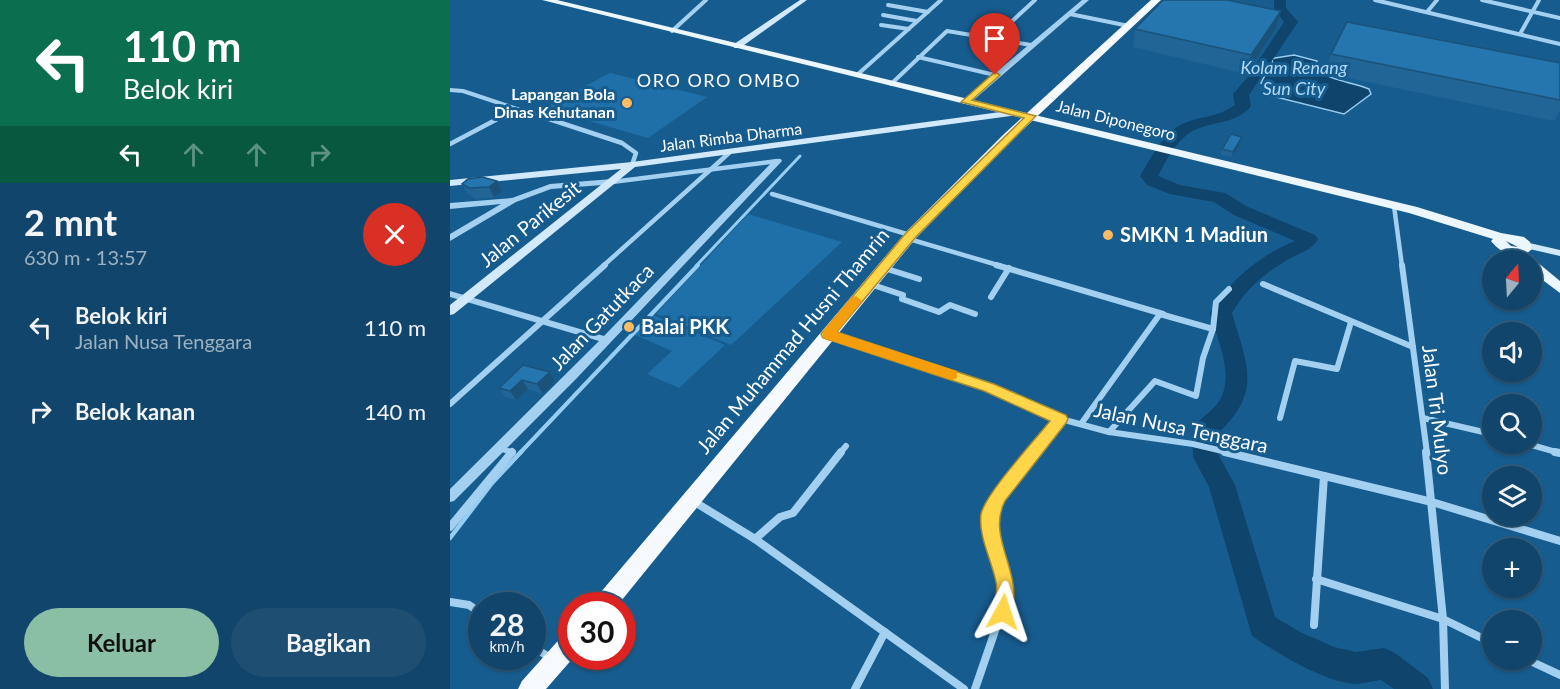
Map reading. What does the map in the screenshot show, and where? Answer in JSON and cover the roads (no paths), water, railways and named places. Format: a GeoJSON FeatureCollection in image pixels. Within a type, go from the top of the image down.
{"type":"FeatureCollection","features":[{"type":"Feature","properties":{"kind":"highway","name":"Jalan Muhammad Husni Thamrin"},"geometry":{"type":"LineString","coordinates":[[615,592],[909,237],[1023,115],[1128,27],[1156,0]]}},
{"type":"Feature","properties":{"kind":"highway"},"geometry":{"type":"LineString","coordinates":[[530,689],[558,658]]}},
{"type":"Feature","properties":{"kind":"main road","name":"Jalan Diponegoro"},"geometry":{"type":"LineString","coordinates":[[546,0],[1394,206],[1501,237],[1498,242],[1503,247],[1513,250]]}},
{"type":"Feature","properties":{"kind":"main road"},"geometry":{"type":"LineString","coordinates":[[737,46],[804,0]]}},
{"type":"Feature","properties":{"kind":"main road","name":"Jalan Rimba Dharma"},"geometry":{"type":"LineString","coordinates":[[450,183],[632,165],[1023,115]]}},
{"type":"Feature","properties":{"kind":"main road","name":"Jalan Parikesit"},"geometry":{"type":"LineString","coordinates":[[450,311],[632,165]]}},
{"type":"Feature","properties":{"kind":"main road"},"geometry":{"type":"LineString","coordinates":[[1542,253],[1560,253]]}},
{"type":"Feature","properties":{"kind":"main road"},"geometry":{"type":"LineString","coordinates":[[1542,273],[1560,288]]}},
{"type":"Feature","properties":{"kind":"street"},"geometry":{"type":"LineString","coordinates":[[672,31],[706,0]]}},
{"type":"Feature","properties":{"kind":"street"},"geometry":{"type":"LineString","coordinates":[[936,0],[941,0]]}},
{"type":"Feature","properties":{"kind":"street"},"geometry":{"type":"LineString","coordinates":[[857,75],[941,0]]}},
{"type":"Feature","properties":{"kind":"street"},"geometry":{"type":"LineString","coordinates":[[995,37],[1035,0]]}},
{"type":"Feature","properties":{"kind":"street"},"geometry":{"type":"LineString","coordinates":[[966,102],[1086,0]]}},
{"type":"Feature","properties":{"kind":"street"},"geometry":{"type":"LineString","coordinates":[[1376,0],[1560,44]]}},
{"type":"Feature","properties":{"kind":"street"},"geometry":{"type":"LineString","coordinates":[[1427,12],[1437,0]]}},
{"type":"Feature","properties":{"kind":"street"},"geometry":{"type":"LineString","coordinates":[[1482,0],[1560,18]]}},
{"type":"Feature","properties":{"kind":"street"},"geometry":{"type":"LineString","coordinates":[[1520,34],[1539,0]]}},
{"type":"Feature","properties":{"kind":"street"},"geometry":{"type":"LineString","coordinates":[[888,5],[927,12]]}},
{"type":"Feature","properties":{"kind":"street"},"geometry":{"type":"LineString","coordinates":[[1070,14],[1128,27]]}},
{"type":"Feature","properties":{"kind":"street"},"geometry":{"type":"LineString","coordinates":[[883,15],[917,21]]}},
{"type":"Feature","properties":{"kind":"street"},"geometry":{"type":"LineString","coordinates":[[881,25],[909,29]]}},
{"type":"Feature","properties":{"kind":"street"},"geometry":{"type":"LineString","coordinates":[[891,84],[947,31],[995,37],[1031,45]]}},
{"type":"Feature","properties":{"kind":"street"},"geometry":{"type":"LineString","coordinates":[[918,57],[995,75]]}},
{"type":"Feature","properties":{"kind":"street"},"geometry":{"type":"LineString","coordinates":[[450,90],[463,91],[622,143],[636,153],[632,165]]}},
{"type":"Feature","properties":{"kind":"street"},"geometry":{"type":"LineString","coordinates":[[450,144],[517,109]]}},
{"type":"Feature","properties":{"kind":"street"},"geometry":{"type":"LineString","coordinates":[[450,404],[729,153]]}},
{"type":"Feature","properties":{"kind":"street"},"geometry":{"type":"LineString","coordinates":[[450,206],[513,200],[550,187],[612,182],[778,161]]}},
{"type":"Feature","properties":{"kind":"street","name":"Jalan Gatutkaca"},"geometry":{"type":"LineString","coordinates":[[450,497],[607,340],[778,161]]}},
{"type":"Feature","properties":{"kind":"street"},"geometry":{"type":"LineString","coordinates":[[772,194],[1213,329]]}},
{"type":"Feature","properties":{"kind":"street"},"geometry":{"type":"LineString","coordinates":[[450,238],[508,206],[513,200]]}},
{"type":"Feature","properties":{"kind":"street","name":"Jalan Tri Mulyo"},"geometry":{"type":"LineString","coordinates":[[1394,206],[1432,502],[1443,619],[1445,689]]}},
{"type":"Feature","properties":{"kind":"street"},"geometry":{"type":"LineString","coordinates":[[883,268],[919,279]]}},
{"type":"Feature","properties":{"kind":"street"},"geometry":{"type":"LineString","coordinates":[[991,297],[1009,268]]}},
{"type":"Feature","properties":{"kind":"street"},"geometry":{"type":"LineString","coordinates":[[870,284],[903,295],[902,299],[939,312],[950,305],[975,314]]}},
{"type":"Feature","properties":{"kind":"street"},"geometry":{"type":"LineString","coordinates":[[1263,284],[1413,347]]}},
{"type":"Feature","properties":{"kind":"street"},"geometry":{"type":"LineString","coordinates":[[1109,432],[1155,381],[1196,396],[1204,380],[1201,367],[1213,329],[1216,302],[1229,289]]}},
{"type":"Feature","properties":{"kind":"street"},"geometry":{"type":"LineString","coordinates":[[450,294],[607,340]]}},
{"type":"Feature","properties":{"kind":"street"},"geometry":{"type":"LineString","coordinates":[[1081,424],[1128,355],[1160,314],[1165,314]]}},
{"type":"Feature","properties":{"kind":"street"},"geometry":{"type":"LineString","coordinates":[[1280,418],[1295,361],[1332,370],[1337,369],[1351,322]]}},
{"type":"Feature","properties":{"kind":"street","name":"Jalan Nusa Tenggara"},"geometry":{"type":"LineString","coordinates":[[828,334],[989,387],[1060,419],[1109,432],[1212,448],[1432,502],[1560,541]]}},
{"type":"Feature","properties":{"kind":"street"},"geometry":{"type":"LineString","coordinates":[[1423,418],[1482,432]]}},
{"type":"Feature","properties":{"kind":"street"},"geometry":{"type":"LineString","coordinates":[[975,689],[1007,596],[993,542],[990,514],[1000,496],[1060,419]]}},
{"type":"Feature","properties":{"kind":"street"},"geometry":{"type":"LineString","coordinates":[[754,539],[780,517],[793,513],[846,446]]}},
{"type":"Feature","properties":{"kind":"street"},"geometry":{"type":"LineString","coordinates":[[450,527],[512,455],[513,452],[500,447]]}},
{"type":"Feature","properties":{"kind":"street"},"geometry":{"type":"LineString","coordinates":[[1542,448],[1560,453]]}},
{"type":"Feature","properties":{"kind":"street"},"geometry":{"type":"LineString","coordinates":[[1314,625],[1324,476]]}},
{"type":"Feature","properties":{"kind":"street"},"geometry":{"type":"LineString","coordinates":[[692,500],[754,539],[964,689]]}},
{"type":"Feature","properties":{"kind":"street"},"geometry":{"type":"LineString","coordinates":[[1316,579],[1443,619],[1482,638]]}},
{"type":"Feature","properties":{"kind":"street"},"geometry":{"type":"LineString","coordinates":[[450,602],[468,605]]}},
{"type":"Feature","properties":{"kind":"street"},"geometry":{"type":"LineString","coordinates":[[855,689],[885,632]]}},
{"type":"Feature","properties":{"kind":"street"},"geometry":{"type":"LineString","coordinates":[[546,655],[555,661]]}},
{"type":"Feature","properties":{"kind":"street"},"geometry":{"type":"LineString","coordinates":[[1542,667],[1560,675]]}},
{"type":"Feature","properties":{"kind":"water","name":"Kolam Renang Sun City"},"geometry":{"type":"Polygon","coordinates":[[[1294,55],[1317,61],[1315,68],[1321,72],[1334,79],[1369,89],[1371,94],[1344,114],[1264,94],[1266,85],[1261,83],[1268,70],[1264,69],[1267,65],[1273,66],[1272,59],[1294,55]]]}},
{"type":"Feature","properties":{"kind":"waterway"},"geometry":{"type":"LineString","coordinates":[[1280,0],[1280,8],[1291,22],[1253,81],[1241,94],[1243,106],[1232,114],[1183,129],[1166,147],[1149,176],[1153,181],[1176,190],[1219,197],[1232,203],[1241,211],[1308,239],[1305,244],[1257,271],[1236,291],[1221,313],[1235,358],[1237,381],[1235,393],[1228,408],[1204,431],[1206,457],[1222,485],[1263,626],[1289,643],[1333,662],[1356,668],[1384,664],[1403,676],[1417,689]]}},
{"type":"Feature","properties":{"kind":"waterway"},"geometry":{"type":"LineString","coordinates":[[696,266],[800,156]]}},
{"type":"Feature","properties":{"kind":"waterway"},"geometry":{"type":"LineString","coordinates":[[520,453],[698,265]]}},
{"type":"Feature","properties":{"kind":"waterway"},"geometry":{"type":"LineString","coordinates":[[450,538],[492,483],[521,452]]}},
{"type":"Feature","properties":{"kind":"place","name":"Lapangan Bola Dinas Kehutanan"},"geometry":{"type":"Point","coordinates":[627,103]}},
{"type":"Feature","properties":{"kind":"place","name":"SMKN 1 Madiun"},"geometry":{"type":"Point","coordinates":[1108,235]}},
{"type":"Feature","properties":{"kind":"place","name":"Balai PKK"},"geometry":{"type":"Point","coordinates":[629,327]}},
{"type":"Feature","properties":{"kind":"district","name":"ORO ORO OMBO"},"geometry":{"type":"Point","coordinates":[719,81]}}]}
